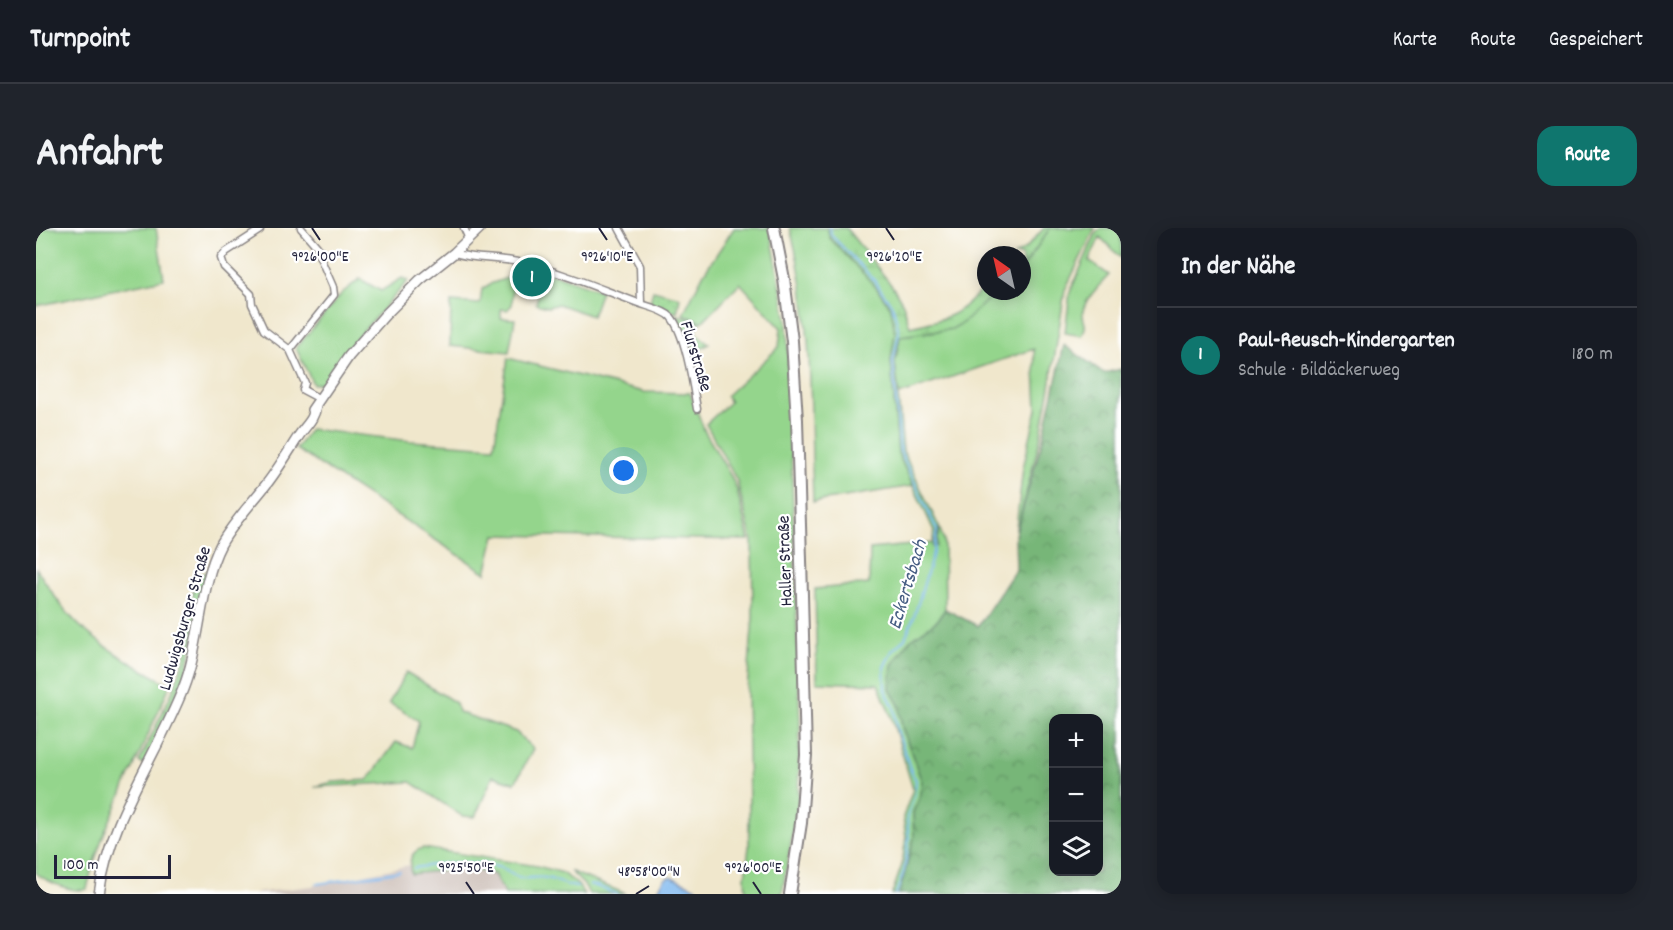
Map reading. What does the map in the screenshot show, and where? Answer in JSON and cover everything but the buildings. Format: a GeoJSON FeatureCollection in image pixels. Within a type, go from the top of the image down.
{"type":"FeatureCollection","features":[{"type":"Feature","properties":{"kind":"main road","name":"Haller Straße"},"geometry":{"type":"LineString","coordinates":[[774,228],[784,279],[792,341],[797,430],[806,755],[801,823],[790,894]]}},
{"type":"Feature","properties":{"kind":"street"},"geometry":{"type":"LineString","coordinates":[[290,350],[334,294],[319,255],[320,250],[301,228]]}},
{"type":"Feature","properties":{"kind":"street"},"geometry":{"type":"LineString","coordinates":[[464,228],[469,239]]}},
{"type":"Feature","properties":{"kind":"street","name":"Ludwigsburger Straße"},"geometry":{"type":"LineString","coordinates":[[99,894],[101,877],[116,832],[184,687],[195,647],[211,568],[220,546],[231,528],[276,472],[301,433],[304,423],[349,356],[420,280],[454,253],[480,228]]}},
{"type":"Feature","properties":{"kind":"street"},"geometry":{"type":"LineString","coordinates":[[619,228],[640,266],[640,304]]}},
{"type":"Feature","properties":{"kind":"street"},"geometry":{"type":"LineString","coordinates":[[262,229],[226,252],[221,258],[224,267],[251,294],[252,304],[264,330],[290,350],[305,383],[303,390],[318,403]]}},
{"type":"Feature","properties":{"kind":"street","name":"Flurstraße"},"geometry":{"type":"LineString","coordinates":[[454,253],[471,258],[515,261],[552,270],[666,314],[675,325],[689,366],[697,409]]}},
{"type":"Feature","properties":{"kind":"shaded area"},"geometry":{"type":"Polygon","coordinates":[[[410,865],[412,874],[466,868],[494,874],[505,894],[248,894],[312,886],[410,865]]]}},
{"type":"Feature","properties":{"kind":"green space"},"geometry":{"type":"Polygon","coordinates":[[[36,228],[156,228],[164,279],[36,306],[36,228]]]}},
{"type":"Feature","properties":{"kind":"green space"},"geometry":{"type":"Polygon","coordinates":[[[734,228],[770,228],[787,321],[800,725],[798,802],[782,894],[746,894],[745,877],[749,847],[747,691],[753,617],[752,541],[737,481],[706,424],[730,402],[726,396],[779,347],[781,328],[740,283],[702,322],[683,314],[704,273],[734,228]]]}},
{"type":"Feature","properties":{"kind":"green space"},"geometry":{"type":"Polygon","coordinates":[[[790,228],[827,228],[830,238],[877,288],[891,308],[895,333],[891,360],[898,453],[913,486],[813,502],[807,330],[798,262],[790,228]]]}},
{"type":"Feature","properties":{"kind":"green space"},"geometry":{"type":"Polygon","coordinates":[[[827,228],[846,228],[893,287],[903,304],[910,327],[944,318],[960,310],[977,294],[977,300],[987,300],[964,322],[952,329],[900,336],[895,362],[903,451],[939,527],[936,546],[932,547],[934,531],[898,453],[891,360],[895,333],[891,308],[877,288],[830,238],[827,228]]]}},
{"type":"Feature","properties":{"kind":"green space"},"geometry":{"type":"Polygon","coordinates":[[[1044,228],[1050,228],[1031,256],[1031,246],[1028,246],[1044,228]]]}},
{"type":"Feature","properties":{"kind":"green space"},"geometry":{"type":"Polygon","coordinates":[[[1050,228],[1095,228],[1065,290],[1040,439],[1015,536],[1023,468],[1037,409],[1034,349],[899,395],[895,362],[900,336],[951,329],[986,300],[1031,300],[1031,256],[1050,228]]]}},
{"type":"Feature","properties":{"kind":"green space"},"geometry":{"type":"Polygon","coordinates":[[[1101,228],[1121,228],[1121,258],[1100,237],[1089,261],[1109,275],[1086,303],[1083,316],[1085,328],[1082,336],[1065,333],[1070,292],[1096,233],[1101,228]]]}},
{"type":"Feature","properties":{"kind":"green space"},"geometry":{"type":"Polygon","coordinates":[[[543,273],[553,274],[601,291],[592,316],[558,304],[548,307],[536,304],[543,273]]]}},
{"type":"Feature","properties":{"kind":"green space"},"geometry":{"type":"Polygon","coordinates":[[[510,277],[513,278],[512,305],[507,310],[501,309],[501,318],[515,319],[509,352],[450,346],[451,302],[480,304],[482,289],[510,277]]]}},
{"type":"Feature","properties":{"kind":"green space"},"geometry":{"type":"Polygon","coordinates":[[[402,278],[408,281],[353,342],[322,383],[313,384],[296,348],[342,293],[360,279],[381,291],[402,278]]]}},
{"type":"Feature","properties":{"kind":"green space"},"geometry":{"type":"Polygon","coordinates":[[[653,290],[680,297],[677,313],[650,303],[653,290]]]}},
{"type":"Feature","properties":{"kind":"green space"},"geometry":{"type":"Polygon","coordinates":[[[677,315],[700,322],[695,332],[709,344],[689,354],[688,352],[693,348],[691,341],[687,342],[677,315]]]}},
{"type":"Feature","properties":{"kind":"green space"},"geometry":{"type":"Polygon","coordinates":[[[1064,345],[1104,373],[1121,369],[1121,894],[899,894],[914,838],[913,812],[919,799],[922,782],[902,727],[899,705],[890,689],[892,665],[910,640],[938,620],[945,609],[978,626],[1016,569],[1015,536],[1043,438],[1064,345]]]}},
{"type":"Feature","properties":{"kind":"green space"},"geometry":{"type":"Polygon","coordinates":[[[508,358],[644,392],[690,393],[705,432],[737,490],[749,540],[495,535],[486,573],[296,449],[310,429],[411,441],[494,447],[508,358]]]}},
{"type":"Feature","properties":{"kind":"green space"},"geometry":{"type":"Polygon","coordinates":[[[939,527],[944,540],[945,609],[938,620],[910,641],[892,666],[890,689],[899,705],[902,727],[922,782],[919,799],[913,812],[914,838],[899,894],[892,894],[902,865],[906,837],[903,817],[913,789],[891,716],[878,684],[817,682],[815,589],[869,584],[870,549],[933,543],[936,546],[939,527]]]}},
{"type":"Feature","properties":{"kind":"green space"},"geometry":{"type":"Polygon","coordinates":[[[36,568],[62,607],[91,636],[135,666],[170,685],[103,836],[87,889],[82,890],[61,886],[36,873],[36,568]]]}},
{"type":"Feature","properties":{"kind":"green space"},"geometry":{"type":"Polygon","coordinates":[[[207,571],[187,671],[144,765],[139,762],[174,688],[184,660],[190,637],[194,580],[207,571]]]}},
{"type":"Feature","properties":{"kind":"green space"},"geometry":{"type":"Polygon","coordinates":[[[406,672],[456,703],[458,712],[516,732],[533,749],[515,783],[493,776],[475,817],[462,816],[411,782],[314,787],[333,782],[368,780],[396,742],[412,748],[419,721],[389,703],[406,672]]]}},
{"type":"Feature","properties":{"kind":"green space"},"geometry":{"type":"Polygon","coordinates":[[[423,848],[537,866],[560,872],[578,885],[584,894],[505,894],[494,874],[466,868],[411,874],[411,858],[415,852],[423,848]]]}},
{"type":"Feature","properties":{"kind":"green space"},"geometry":{"type":"Polygon","coordinates":[[[570,871],[626,894],[589,894],[585,886],[570,871]]]}},
{"type":"Feature","properties":{"kind":"water"},"geometry":{"type":"Polygon","coordinates":[[[668,877],[672,877],[709,894],[655,894],[668,877]]]}},
{"type":"Feature","properties":{"kind":"waterway","name":"Eckertsbach"},"geometry":{"type":"LineString","coordinates":[[829,228],[832,236],[874,280],[893,307],[899,332],[893,361],[900,451],[937,530],[932,557],[914,617],[905,638],[892,651],[884,667],[885,690],[894,707],[897,729],[916,780],[915,794],[907,817],[909,839],[904,871],[896,894]]}},
{"type":"Feature","properties":{"kind":"waterway"},"geometry":{"type":"LineString","coordinates":[[414,868],[446,864],[477,864],[498,867],[519,877],[543,877],[577,887]]}},
{"type":"Feature","properties":{"kind":"waterway"},"geometry":{"type":"LineString","coordinates":[[317,884],[400,871]]}},
{"type":"Feature","properties":{"kind":"waterway"},"geometry":{"type":"LineString","coordinates":[[590,885],[617,894]]}},
{"type":"Feature","properties":{"kind":"place","name":"Paul-Reusch-Kindergarten"},"geometry":{"type":"Point","coordinates":[532,277]}}]}
